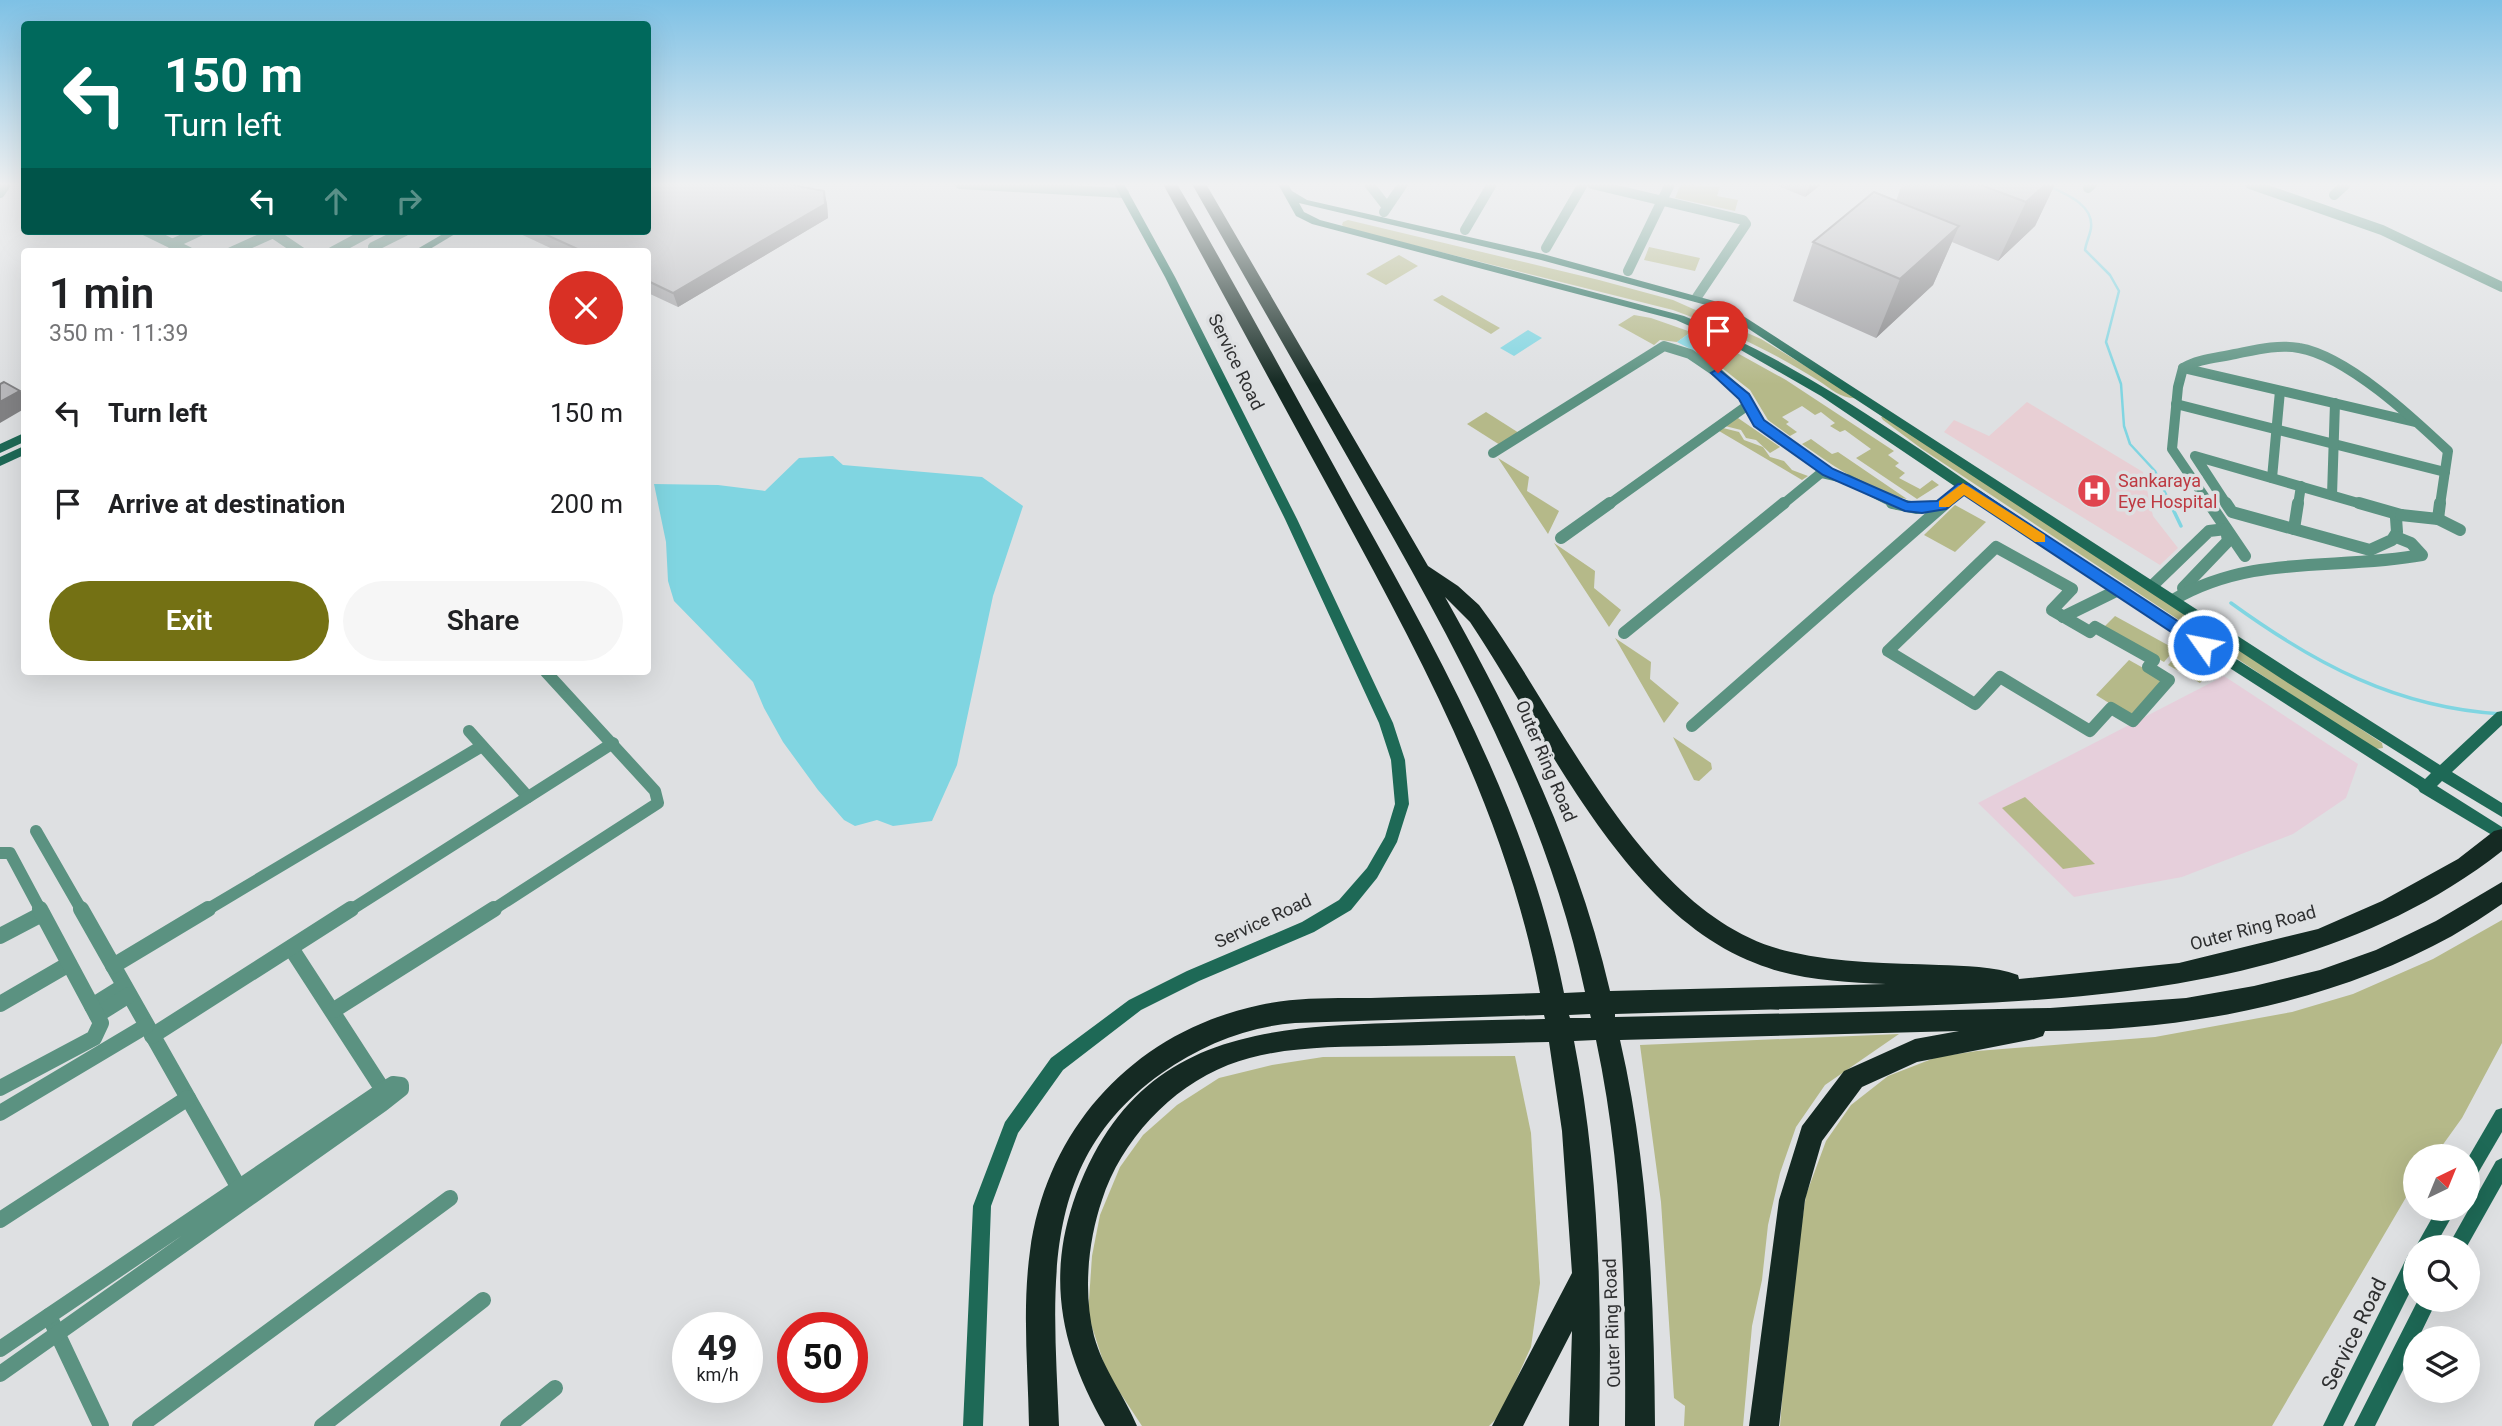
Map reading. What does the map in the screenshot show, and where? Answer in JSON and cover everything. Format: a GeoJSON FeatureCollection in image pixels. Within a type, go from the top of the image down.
{"type":"FeatureCollection","features":[{"type":"Feature","properties":{"kind":"highway","name":"Outer Ring Road"},"geometry":{"type":"LineString","coordinates":[[1207,251],[1433,664],[1468,737],[1502,820],[1540,942],[1563,1051],[1577,1153],[1585,1276],[1584,1426]]}},
{"type":"Feature","properties":{"kind":"highway","name":"Outer Ring Road"},"geometry":{"type":"LineString","coordinates":[[1238,251],[1418,565],[1484,687],[1531,787],[1568,887],[1610,1049],[1632,1205],[1639,1306],[1640,1426]]}},
{"type":"Feature","properties":{"kind":"highway"},"geometry":{"type":"LineString","coordinates":[[1418,565],[1471,610],[1605,813],[1659,886],[1705,926],[1759,954],[1816,969],[1975,977],[2035,988]]}},
{"type":"Feature","properties":{"kind":"highway","name":"Outer Ring Road"},"geometry":{"type":"LineString","coordinates":[[2035,988],[2100,984],[2179,974],[2221,966],[2321,939],[2390,908],[2466,866],[2500,839]]}},
{"type":"Feature","properties":{"kind":"highway"},"geometry":{"type":"LineString","coordinates":[[1044,1426],[1044,1250],[1054,1199],[1076,1148],[1108,1103],[1149,1066],[1195,1037],[1251,1018],[1322,1010],[1495,1005],[1660,1014],[2060,1021],[2183,1011],[2284,990],[2390,953],[2453,923],[2502,892]]}},
{"type":"Feature","properties":{"kind":"highway"},"geometry":{"type":"LineString","coordinates":[[1122,1426],[1096,1383],[1076,1319],[1075,1254],[1084,1206],[1102,1161],[1130,1121],[1167,1087],[1208,1061],[1259,1044],[1326,1036],[1500,1031],[1660,1014],[2035,988]]}},
{"type":"Feature","properties":{"kind":"highway"},"geometry":{"type":"LineString","coordinates":[[1763,1426],[1792,1200],[1811,1135],[1853,1079],[1915,1051],[1992,1038],[2060,1021]]}},
{"type":"Feature","properties":{"kind":"highway"},"geometry":{"type":"LineString","coordinates":[[1507,1426],[1585,1276]]}},
{"type":"Feature","properties":{"kind":"main road","name":"Service Road"},"geometry":{"type":"LineString","coordinates":[[973,1426],[982,1206],[1011,1128],[1057,1064],[1135,1005],[1194,976],[1308,927],[1345,905],[1372,873],[1392,838],[1402,804],[1398,760],[1386,723],[1291,519],[1156,251]]}},
{"type":"Feature","properties":{"kind":"main road"},"geometry":{"type":"LineString","coordinates":[[1425,251],[1617,299],[1680,318],[1719,334],[1780,366],[1857,414],[1963,488],[2500,839]]}},
{"type":"Feature","properties":{"kind":"main road"},"geometry":{"type":"LineString","coordinates":[[1514,251],[1697,297],[1733,314],[2502,811]]}},
{"type":"Feature","properties":{"kind":"main road"},"geometry":{"type":"LineString","coordinates":[[1857,414],[1874,405]]}},
{"type":"Feature","properties":{"kind":"main road"},"geometry":{"type":"LineString","coordinates":[[0,449],[21,438]]}},
{"type":"Feature","properties":{"kind":"main road"},"geometry":{"type":"LineString","coordinates":[[0,462],[21,452]]}},
{"type":"Feature","properties":{"kind":"main road"},"geometry":{"type":"LineString","coordinates":[[2425,788],[2500,718]]}},
{"type":"Feature","properties":{"kind":"main road"},"geometry":{"type":"LineString","coordinates":[[2480,1154],[2502,1116]]}},
{"type":"Feature","properties":{"kind":"main road"},"geometry":{"type":"LineString","coordinates":[[2463,1235],[2502,1167]]}},
{"type":"Feature","properties":{"kind":"main road","name":"Service Road"},"geometry":{"type":"LineString","coordinates":[[2333,1426],[2403,1286]]}},
{"type":"Feature","properties":{"kind":"main road"},"geometry":{"type":"LineString","coordinates":[[2364,1426],[2422,1312]]}},
{"type":"Feature","properties":{"kind":"street"},"geometry":{"type":"LineString","coordinates":[[1628,271],[1638,251]]}},
{"type":"Feature","properties":{"kind":"street"},"geometry":{"type":"LineString","coordinates":[[1697,297],[1728,251]]}},
{"type":"Feature","properties":{"kind":"street"},"geometry":{"type":"LineString","coordinates":[[2425,251],[2502,287]]}},
{"type":"Feature","properties":{"kind":"street"},"geometry":{"type":"LineString","coordinates":[[1493,453],[1664,346],[1683,351],[1711,368],[1739,391],[1759,423],[1828,472],[1894,503],[1922,508],[1941,506]]}},
{"type":"Feature","properties":{"kind":"street"},"geometry":{"type":"LineString","coordinates":[[2245,556],[2172,449],[2183,368],[2192,363],[2283,348],[2312,351],[2332,360],[2420,424],[2448,451],[2438,519]]}},
{"type":"Feature","properties":{"kind":"street"},"geometry":{"type":"LineString","coordinates":[[2183,368],[2420,424]]}},
{"type":"Feature","properties":{"kind":"street"},"geometry":{"type":"LineString","coordinates":[[2272,478],[2280,390]]}},
{"type":"Feature","properties":{"kind":"street"},"geometry":{"type":"LineString","coordinates":[[2332,495],[2335,403]]}},
{"type":"Feature","properties":{"kind":"street"},"geometry":{"type":"LineString","coordinates":[[2176,404],[2445,472]]}},
{"type":"Feature","properties":{"kind":"street"},"geometry":{"type":"LineString","coordinates":[[1562,538],[1748,405]]}},
{"type":"Feature","properties":{"kind":"street"},"geometry":{"type":"LineString","coordinates":[[2172,449],[2401,515],[2425,520],[2438,519],[2460,530]]}},
{"type":"Feature","properties":{"kind":"street"},"geometry":{"type":"LineString","coordinates":[[2195,456],[2232,512],[2370,550],[2391,543],[2396,537],[2396,518],[2401,515]]}},
{"type":"Feature","properties":{"kind":"street"},"geometry":{"type":"LineString","coordinates":[[1624,633],[1815,477],[1828,472]]}},
{"type":"Feature","properties":{"kind":"street"},"geometry":{"type":"LineString","coordinates":[[2294,529],[2301,486]]}},
{"type":"Feature","properties":{"kind":"street"},"geometry":{"type":"LineString","coordinates":[[1692,726],[1963,488]]}},
{"type":"Feature","properties":{"kind":"street"},"geometry":{"type":"LineString","coordinates":[[2152,586],[2209,531],[2226,530]]}},
{"type":"Feature","properties":{"kind":"street"},"geometry":{"type":"LineString","coordinates":[[2171,599],[2190,583],[2228,541],[2226,530]]}},
{"type":"Feature","properties":{"kind":"street"},"geometry":{"type":"LineString","coordinates":[[2204,536],[2224,545]]}},
{"type":"Feature","properties":{"kind":"street"},"geometry":{"type":"LineString","coordinates":[[2171,599],[2209,580],[2239,573],[2376,562],[2422,555],[2411,543],[2396,537]]}},
{"type":"Feature","properties":{"kind":"street"},"geometry":{"type":"LineString","coordinates":[[1996,547],[2072,589],[2052,610],[2063,617],[2090,632],[2095,627],[2154,660],[2148,667],[2169,680],[2133,721],[2111,708],[2090,731],[2000,677],[1975,704],[1888,651],[1996,547]]}},
{"type":"Feature","properties":{"kind":"street"},"geometry":{"type":"LineString","coordinates":[[2063,617],[2118,590]]}},
{"type":"Feature","properties":{"kind":"street"},"geometry":{"type":"LineString","coordinates":[[334,1010],[658,803],[655,791],[549,675]]}},
{"type":"Feature","properties":{"kind":"street"},"geometry":{"type":"LineString","coordinates":[[469,731],[527,797]]}},
{"type":"Feature","properties":{"kind":"street"},"geometry":{"type":"LineString","coordinates":[[0,1113],[149,1031],[291,948],[613,743]]}},
{"type":"Feature","properties":{"kind":"street"},"geometry":{"type":"LineString","coordinates":[[113,966],[482,746]]}},
{"type":"Feature","properties":{"kind":"street"},"geometry":{"type":"LineString","coordinates":[[36,831],[243,1195]]}},
{"type":"Feature","properties":{"kind":"street"},"geometry":{"type":"LineString","coordinates":[[0,853],[10,853],[69,964],[98,1004],[102,1023],[94,1038],[0,1088]]}},
{"type":"Feature","properties":{"kind":"street"},"geometry":{"type":"LineString","coordinates":[[0,936],[43,914]]}},
{"type":"Feature","properties":{"kind":"street"},"geometry":{"type":"LineString","coordinates":[[0,1349],[243,1195],[402,1087],[398,1083],[383,1090],[334,1010],[291,948]]}},
{"type":"Feature","properties":{"kind":"street"},"geometry":{"type":"LineString","coordinates":[[0,1004],[69,964]]}},
{"type":"Feature","properties":{"kind":"street"},"geometry":{"type":"LineString","coordinates":[[98,1004],[127,990]]}},
{"type":"Feature","properties":{"kind":"street"},"geometry":{"type":"LineString","coordinates":[[0,1220],[188,1098]]}},
{"type":"Feature","properties":{"kind":"street"},"geometry":{"type":"LineString","coordinates":[[0,1374],[58,1334],[243,1195]]}},
{"type":"Feature","properties":{"kind":"street"},"geometry":{"type":"LineString","coordinates":[[140,1426],[450,1198]]}},
{"type":"Feature","properties":{"kind":"street"},"geometry":{"type":"LineString","coordinates":[[322,1426],[483,1300]]}},
{"type":"Feature","properties":{"kind":"street"},"geometry":{"type":"LineString","coordinates":[[50,1316],[102,1426]]}},
{"type":"Feature","properties":{"kind":"street"},"geometry":{"type":"LineString","coordinates":[[508,1426],[555,1388]]}},
{"type":"Feature","properties":{"kind":"shaded area","name":"Sankaraya Eye Hospital"},"geometry":{"type":"Polygon","coordinates":[[[2027,402],[2143,472],[2153,516],[2178,548],[2160,565],[1944,432],[1954,420],[1989,436],[2027,402]]]}},
{"type":"Feature","properties":{"kind":"shaded area"},"geometry":{"type":"Polygon","coordinates":[[[2224,676],[2358,764],[2346,798],[2293,834],[2182,877],[2074,897],[1978,803],[2224,676]]]}},
{"type":"Feature","properties":{"kind":"green space"},"geometry":{"type":"Polygon","coordinates":[[[1435,251],[1476,251],[1673,300],[1761,339],[1858,398],[1842,396],[1766,351],[1673,310],[1435,251]]]}},
{"type":"Feature","properties":{"kind":"green space"},"geometry":{"type":"Polygon","coordinates":[[[1648,251],[1665,251],[1700,258],[1695,271],[1644,260],[1648,251]]]}},
{"type":"Feature","properties":{"kind":"green space"},"geometry":{"type":"Polygon","coordinates":[[[1399,255],[1418,266],[1386,285],[1366,274],[1399,255]]]}},
{"type":"Feature","properties":{"kind":"green space"},"geometry":{"type":"Polygon","coordinates":[[[1442,295],[1500,328],[1491,334],[1433,300],[1442,295]]]}},
{"type":"Feature","properties":{"kind":"green space"},"geometry":{"type":"Polygon","coordinates":[[[1634,315],[1691,332],[1677,342],[1660,340],[1654,345],[1618,325],[1634,315]]]}},
{"type":"Feature","properties":{"kind":"green space"},"geometry":{"type":"Polygon","coordinates":[[[1730,349],[1786,380],[1894,451],[1888,455],[1899,463],[1895,466],[1905,473],[1899,478],[1920,489],[1932,480],[1939,485],[1917,499],[1856,458],[1871,449],[1845,430],[1840,432],[1830,426],[1835,423],[1821,412],[1815,415],[1802,406],[1782,417],[1789,422],[1786,424],[1797,432],[1790,436],[1768,420],[1750,390],[1713,361],[1730,349]]]}},
{"type":"Feature","properties":{"kind":"green space"},"geometry":{"type":"Polygon","coordinates":[[[1486,412],[1519,433],[1500,445],[1467,424],[1486,412]]]}},
{"type":"Feature","properties":{"kind":"green space"},"geometry":{"type":"Polygon","coordinates":[[[1885,416],[2382,743],[2383,748],[2375,749],[2346,731],[1922,449],[1883,420],[1881,417],[1885,416]]]}},
{"type":"Feature","properties":{"kind":"green space"},"geometry":{"type":"Polygon","coordinates":[[[1735,418],[1780,447],[1770,453],[1756,440],[1746,438],[1741,430],[1725,426],[1735,418]]]}},
{"type":"Feature","properties":{"kind":"green space"},"geometry":{"type":"Polygon","coordinates":[[[1723,428],[1739,432],[1744,440],[1763,447],[1770,457],[1784,461],[1792,470],[1808,476],[1802,480],[1719,431],[1723,428]]]}},
{"type":"Feature","properties":{"kind":"green space"},"geometry":{"type":"Polygon","coordinates":[[[1811,439],[1832,454],[1838,452],[1907,499],[1865,484],[1839,469],[1802,444],[1811,439]]]}},
{"type":"Feature","properties":{"kind":"green space"},"geometry":{"type":"Polygon","coordinates":[[[1498,458],[1529,477],[1527,491],[1559,511],[1548,534],[1498,458]]]}},
{"type":"Feature","properties":{"kind":"green space"},"geometry":{"type":"Polygon","coordinates":[[[1955,505],[1986,522],[1955,552],[1924,535],[1955,505]]]}},
{"type":"Feature","properties":{"kind":"green space"},"geometry":{"type":"Polygon","coordinates":[[[1554,543],[1595,571],[1594,588],[1621,610],[1609,627],[1554,543]]]}},
{"type":"Feature","properties":{"kind":"green space"},"geometry":{"type":"Polygon","coordinates":[[[2115,616],[2175,649],[2164,662],[2103,628],[2115,616]]]}},
{"type":"Feature","properties":{"kind":"green space"},"geometry":{"type":"Polygon","coordinates":[[[1615,638],[1651,662],[1650,679],[1679,703],[1664,723],[1615,638]]]}},
{"type":"Feature","properties":{"kind":"green space"},"geometry":{"type":"Polygon","coordinates":[[[2181,650],[2213,668],[2200,683],[2168,665],[2181,650]]]}},
{"type":"Feature","properties":{"kind":"green space"},"geometry":{"type":"Polygon","coordinates":[[[2129,660],[2163,679],[2130,716],[2096,695],[2129,660]]]}},
{"type":"Feature","properties":{"kind":"green space"},"geometry":{"type":"Polygon","coordinates":[[[1673,737],[1711,763],[1712,769],[1699,781],[1694,780],[1673,737]]]}},
{"type":"Feature","properties":{"kind":"green space"},"geometry":{"type":"Polygon","coordinates":[[[2025,797],[2095,864],[2063,869],[2002,808],[2025,797]]]}},
{"type":"Feature","properties":{"kind":"green space"},"geometry":{"type":"Polygon","coordinates":[[[2502,920],[2502,1043],[2462,1118],[2443,1144],[2403,1144],[2403,1202],[2272,1426],[1780,1426],[1790,1302],[1806,1195],[1826,1141],[1851,1105],[1888,1076],[1937,1057],[1977,1051],[2155,1037],[2292,1012],[2353,994],[2433,959],[2502,920]]]}},
{"type":"Feature","properties":{"kind":"green space"},"geometry":{"type":"Polygon","coordinates":[[[1899,1034],[1825,1085],[1796,1127],[1780,1173],[1768,1225],[1762,1280],[1752,1326],[1743,1426],[1684,1426],[1685,1406],[1674,1398],[1661,1202],[1640,1045],[1899,1034]]]}},
{"type":"Feature","properties":{"kind":"green space"},"geometry":{"type":"Polygon","coordinates":[[[1515,1056],[1531,1133],[1540,1283],[1531,1347],[1500,1415],[1489,1426],[1142,1426],[1107,1373],[1088,1315],[1092,1256],[1100,1215],[1120,1167],[1143,1135],[1177,1105],[1219,1078],[1272,1065],[1323,1057],[1515,1056]]]}},
{"type":"Feature","properties":{"kind":"water"},"geometry":{"type":"Polygon","coordinates":[[[1528,330],[1542,338],[1514,356],[1500,348],[1528,330]]]}},
{"type":"Feature","properties":{"kind":"water"},"geometry":{"type":"Polygon","coordinates":[[[1691,332],[1730,349],[1713,361],[1677,342],[1691,332]]]}},
{"type":"Feature","properties":{"kind":"water"},"geometry":{"type":"Polygon","coordinates":[[[833,456],[843,465],[982,477],[1023,506],[993,596],[957,765],[932,821],[893,826],[877,820],[855,826],[844,820],[783,742],[753,682],[674,601],[668,581],[666,542],[654,484],[718,485],[765,491],[799,458],[833,456]]]}},
{"type":"Feature","properties":{"kind":"building"},"geometry":{"type":"Polygon","coordinates":[[[651,251],[746,251],[673,293],[651,282],[651,251]]]}},
{"type":"Feature","properties":{"kind":"building"},"geometry":{"type":"Polygon","coordinates":[[[1833,251],[1932,251],[1900,279],[1833,251]]]}},
{"type":"Feature","properties":{"kind":"building"},"geometry":{"type":"Polygon","coordinates":[[[4,382],[20,391],[0,402],[0,384],[4,382]]]}},
{"type":"Feature","properties":{"kind":"waterway"},"geometry":{"type":"LineString","coordinates":[[2086,251],[2110,275],[2119,291],[2106,342],[2121,384],[2124,426],[2130,444],[2155,471],[2171,505]]}},
{"type":"Feature","properties":{"kind":"waterway"},"geometry":{"type":"LineString","coordinates":[[2170,503],[2181,526]]}},
{"type":"Feature","properties":{"kind":"waterway"},"geometry":{"type":"LineString","coordinates":[[2231,603],[2294,645],[2359,679],[2427,703],[2502,714]]}},
{"type":"Feature","properties":{"kind":"slow traffic"},"geometry":{"type":"LineString","coordinates":[[1944,504],[1963,488],[2040,538]]}},
{"type":"Feature","properties":{"kind":"place","name":"Sankaraya Eye Hospital"},"geometry":{"type":"Point","coordinates":[2094,491]}},
{"type":"Feature","properties":{"kind":"route"},"geometry":{"type":"LineString","coordinates":[[1718,373],[1744,397],[1759,423],[1828,472],[1905,507],[1941,506],[1963,488],[2203,645]]}}]}
